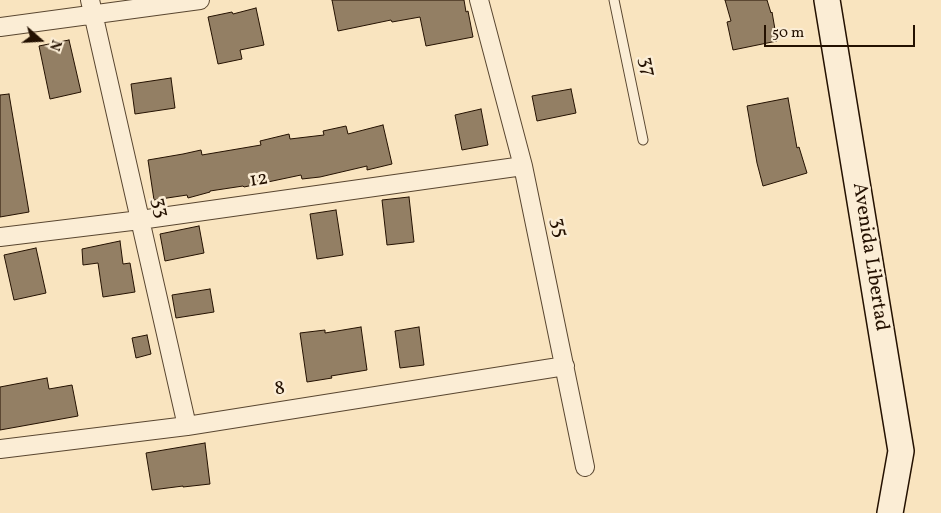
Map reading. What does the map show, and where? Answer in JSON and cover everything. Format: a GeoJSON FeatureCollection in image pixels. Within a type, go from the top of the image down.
{"type":"FeatureCollection","features":[{"type":"Feature","properties":{"kind":"main road","name":"Avenida Libertad"},"geometry":{"type":"LineString","coordinates":[[827,0],[901,451],[890,513]]}},
{"type":"Feature","properties":{"kind":"street"},"geometry":{"type":"LineString","coordinates":[[0,27],[91,8],[200,0]]}},
{"type":"Feature","properties":{"kind":"street","name":"35"},"geometry":{"type":"LineString","coordinates":[[479,0],[523,166],[585,467]]}},
{"type":"Feature","properties":{"kind":"street","name":"33"},"geometry":{"type":"LineString","coordinates":[[91,8],[187,426]]}},
{"type":"Feature","properties":{"kind":"street","name":"12"},"geometry":{"type":"LineString","coordinates":[[0,237],[140,220],[523,166]]}},
{"type":"Feature","properties":{"kind":"street","name":"8"},"geometry":{"type":"LineString","coordinates":[[0,449],[187,426],[565,366]]}},
{"type":"Feature","properties":{"kind":"lane","name":"37"},"geometry":{"type":"LineString","coordinates":[[614,0],[643,140]]}},
{"type":"Feature","properties":{"kind":"building"},"geometry":{"type":"Polygon","coordinates":[[[332,0],[464,0],[473,37],[426,46],[420,17],[392,22],[391,20],[338,31],[332,0]]]}},
{"type":"Feature","properties":{"kind":"building"},"geometry":{"type":"Polygon","coordinates":[[[725,0],[767,0],[772,12],[777,41],[733,50],[727,22],[731,21],[725,0]]]}},
{"type":"Feature","properties":{"kind":"building"},"geometry":{"type":"Polygon","coordinates":[[[256,8],[264,45],[240,50],[242,59],[218,64],[208,17],[232,12],[233,14],[256,8]]]}},
{"type":"Feature","properties":{"kind":"building"},"geometry":{"type":"Polygon","coordinates":[[[69,40],[81,92],[50,99],[39,46],[69,40]]]}},
{"type":"Feature","properties":{"kind":"building"},"geometry":{"type":"Polygon","coordinates":[[[171,78],[175,108],[135,114],[131,84],[171,78]]]}},
{"type":"Feature","properties":{"kind":"building"},"geometry":{"type":"Polygon","coordinates":[[[571,89],[576,113],[537,121],[532,96],[571,89]]]}},
{"type":"Feature","properties":{"kind":"building"},"geometry":{"type":"Polygon","coordinates":[[[9,94],[29,212],[0,217],[0,95],[9,94]]]}},
{"type":"Feature","properties":{"kind":"building"},"geometry":{"type":"Polygon","coordinates":[[[788,98],[797,148],[799,147],[807,173],[763,186],[747,106],[788,98]]]}},
{"type":"Feature","properties":{"kind":"building"},"geometry":{"type":"Polygon","coordinates":[[[481,109],[488,145],[462,150],[455,115],[481,109]]]}},
{"type":"Feature","properties":{"kind":"building"},"geometry":{"type":"Polygon","coordinates":[[[383,125],[392,164],[367,170],[367,166],[320,177],[302,179],[301,175],[244,187],[210,191],[188,198],[187,195],[154,200],[148,160],[201,150],[202,155],[261,145],[260,141],[289,134],[290,139],[324,135],[323,131],[346,126],[348,134],[383,125]]]}},
{"type":"Feature","properties":{"kind":"building"},"geometry":{"type":"Polygon","coordinates":[[[409,197],[414,242],[387,245],[382,200],[409,197]]]}},
{"type":"Feature","properties":{"kind":"building"},"geometry":{"type":"Polygon","coordinates":[[[336,210],[343,255],[317,259],[310,214],[336,210]]]}},
{"type":"Feature","properties":{"kind":"building"},"geometry":{"type":"Polygon","coordinates":[[[199,226],[204,253],[165,261],[160,234],[199,226]]]}},
{"type":"Feature","properties":{"kind":"building"},"geometry":{"type":"Polygon","coordinates":[[[120,241],[123,264],[130,263],[135,292],[103,297],[98,263],[83,265],[82,249],[120,241]]]}},
{"type":"Feature","properties":{"kind":"building"},"geometry":{"type":"Polygon","coordinates":[[[36,248],[46,293],[14,300],[4,255],[36,248]]]}},
{"type":"Feature","properties":{"kind":"building"},"geometry":{"type":"Polygon","coordinates":[[[210,289],[214,312],[176,318],[172,295],[210,289]]]}},
{"type":"Feature","properties":{"kind":"building"},"geometry":{"type":"Polygon","coordinates":[[[361,327],[367,370],[307,382],[300,333],[325,330],[325,333],[361,327]]]}},
{"type":"Feature","properties":{"kind":"building"},"geometry":{"type":"Polygon","coordinates":[[[419,327],[424,365],[400,368],[395,331],[419,327]]]}},
{"type":"Feature","properties":{"kind":"building"},"geometry":{"type":"Polygon","coordinates":[[[147,335],[151,354],[136,358],[132,338],[147,335]]]}},
{"type":"Feature","properties":{"kind":"building"},"geometry":{"type":"Polygon","coordinates":[[[47,378],[49,389],[72,385],[78,416],[0,430],[0,387],[47,378]]]}},
{"type":"Feature","properties":{"kind":"building"},"geometry":{"type":"Polygon","coordinates":[[[205,443],[210,484],[152,490],[146,453],[205,443]]]}}]}
